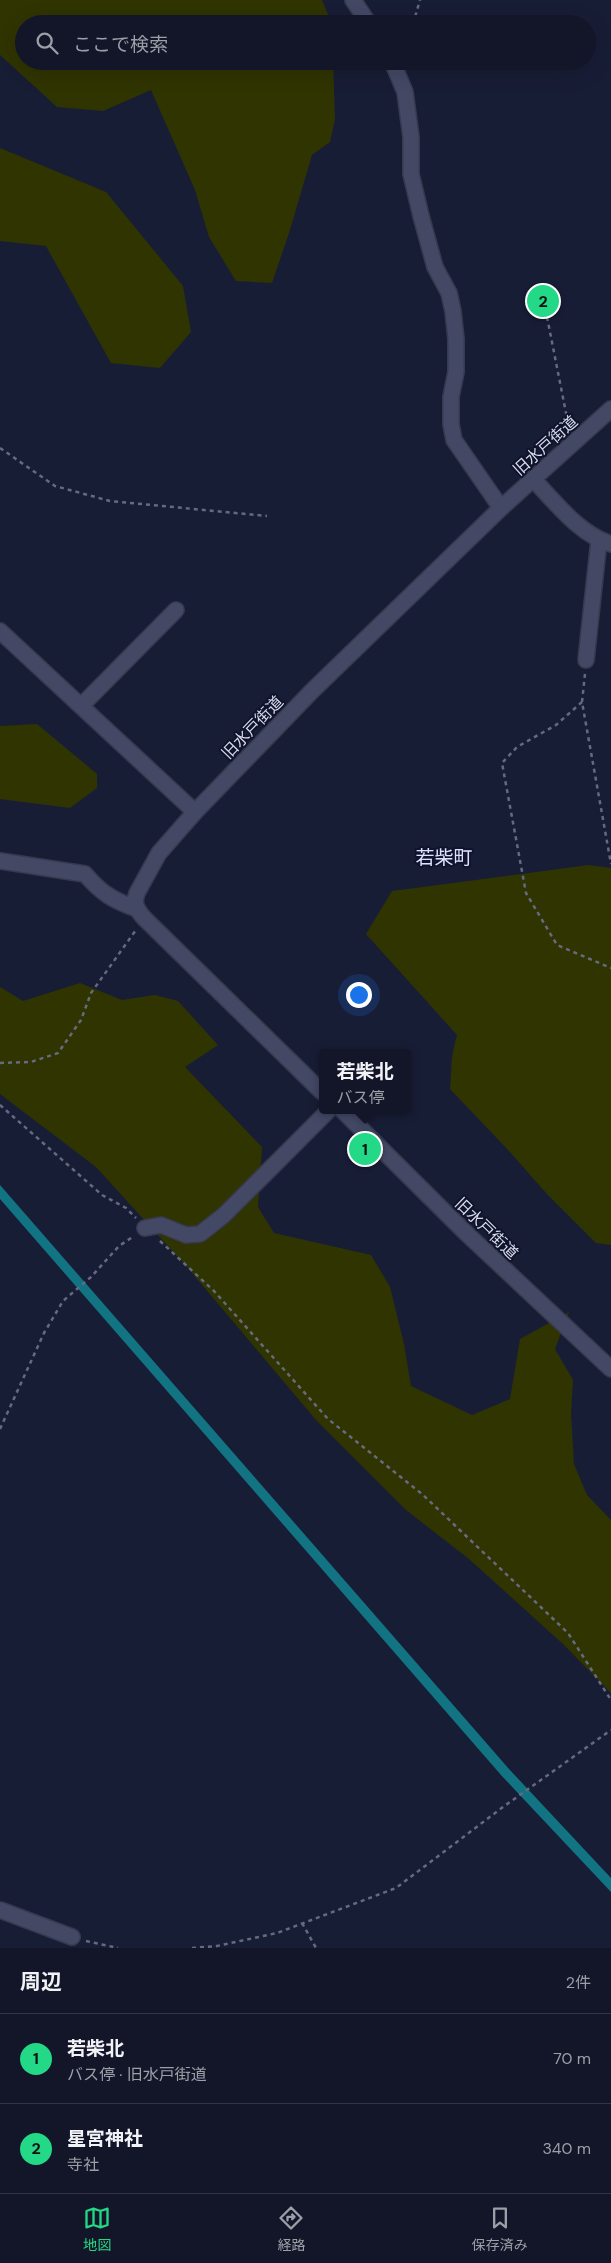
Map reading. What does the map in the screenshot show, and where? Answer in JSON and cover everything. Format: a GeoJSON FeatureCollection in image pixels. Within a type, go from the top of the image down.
{"type":"FeatureCollection","features":[{"type":"Feature","properties":{"kind":"street"},"geometry":{"type":"LineString","coordinates":[[353,0],[363,15]]}},
{"type":"Feature","properties":{"kind":"street"},"geometry":{"type":"LineString","coordinates":[[395,70],[404,92],[411,137],[412,174],[421,216],[435,268],[449,293],[453,311],[456,339],[456,372],[451,397],[451,424],[454,440],[465,460],[501,508]]}},
{"type":"Feature","properties":{"kind":"street","name":"旧水戸街道"},"geometry":{"type":"LineString","coordinates":[[140,914],[134,900],[137,893],[159,852],[194,812],[312,690],[501,508],[611,409]]}},
{"type":"Feature","properties":{"kind":"street"},"geometry":{"type":"LineString","coordinates":[[533,480],[584,530],[605,542],[586,660]]}},
{"type":"Feature","properties":{"kind":"street"},"geometry":{"type":"LineString","coordinates":[[81,706],[176,610]]}},
{"type":"Feature","properties":{"kind":"street"},"geometry":{"type":"LineString","coordinates":[[0,631],[194,812]]}},
{"type":"Feature","properties":{"kind":"street"},"geometry":{"type":"LineString","coordinates":[[0,861],[85,874],[109,898],[140,914],[319,1089]]}},
{"type":"Feature","properties":{"kind":"street"},"geometry":{"type":"LineString","coordinates":[[146,1228],[161,1225],[186,1235],[200,1234],[224,1215],[326,1114]]}},
{"type":"Feature","properties":{"kind":"street","name":"旧水戸街道"},"geometry":{"type":"LineString","coordinates":[[346,1114],[466,1233],[611,1369]]}},
{"type":"Feature","properties":{"kind":"street"},"geometry":{"type":"LineString","coordinates":[[0,1910],[72,1937]]}},
{"type":"Feature","properties":{"kind":"path"},"geometry":{"type":"LineString","coordinates":[[416,15],[420,0]]}},
{"type":"Feature","properties":{"kind":"path"},"geometry":{"type":"LineString","coordinates":[[547,317],[567,425],[574,442]]}},
{"type":"Feature","properties":{"kind":"path"},"geometry":{"type":"LineString","coordinates":[[0,448],[55,486],[110,501],[267,516]]}},
{"type":"Feature","properties":{"kind":"path"},"geometry":{"type":"LineString","coordinates":[[586,660],[582,702],[611,864]]}},
{"type":"Feature","properties":{"kind":"path"},"geometry":{"type":"LineString","coordinates":[[582,702],[556,725],[517,747],[502,763],[526,893],[557,945],[611,968]]}},
{"type":"Feature","properties":{"kind":"path"},"geometry":{"type":"LineString","coordinates":[[0,1063],[31,1062],[58,1053],[81,1020],[91,993],[140,914]]}},
{"type":"Feature","properties":{"kind":"path"},"geometry":{"type":"LineString","coordinates":[[0,1105],[102,1195],[126,1208],[214,1291],[328,1419],[422,1494],[568,1633],[611,1700]]}},
{"type":"Feature","properties":{"kind":"path"},"geometry":{"type":"LineString","coordinates":[[0,1429],[44,1333],[63,1300],[88,1280],[119,1246],[146,1228]]}},
{"type":"Feature","properties":{"kind":"path"},"geometry":{"type":"LineString","coordinates":[[192,1948],[216,1946],[276,1933],[396,1888],[611,1730]]}},
{"type":"Feature","properties":{"kind":"path"},"geometry":{"type":"LineString","coordinates":[[302,1924],[316,1948]]}},
{"type":"Feature","properties":{"kind":"path"},"geometry":{"type":"LineString","coordinates":[[72,1937],[118,1948]]}},
{"type":"Feature","properties":{"kind":"shaded area"},"geometry":{"type":"Polygon","coordinates":[[[0,0],[322,0],[328,15],[15,15],[15,69],[0,55],[0,0]]]}},
{"type":"Feature","properties":{"kind":"shaded area"},"geometry":{"type":"Polygon","coordinates":[[[16,70],[333,70],[335,119],[330,142],[312,155],[272,283],[236,281],[209,237],[195,190],[151,90],[103,111],[57,107],[16,70]]]}},
{"type":"Feature","properties":{"kind":"shaded area"},"geometry":{"type":"Polygon","coordinates":[[[0,148],[106,192],[183,286],[191,332],[160,368],[111,363],[46,246],[0,241],[0,148]]]}},
{"type":"Feature","properties":{"kind":"shaded area"},"geometry":{"type":"Polygon","coordinates":[[[37,724],[97,774],[97,788],[70,808],[0,799],[0,726],[37,724]]]}},
{"type":"Feature","properties":{"kind":"shaded area"},"geometry":{"type":"Polygon","coordinates":[[[589,865],[611,868],[611,1245],[596,1243],[546,1193],[450,1089],[452,1056],[457,1035],[366,934],[392,891],[589,865]]]}},
{"type":"Feature","properties":{"kind":"shaded area"},"geometry":{"type":"Polygon","coordinates":[[[80,983],[122,1000],[155,995],[178,1001],[218,1045],[185,1067],[262,1147],[258,1207],[274,1233],[371,1255],[390,1287],[404,1344],[411,1386],[472,1415],[510,1399],[520,1339],[569,1312],[555,1349],[573,1380],[571,1414],[574,1464],[587,1495],[611,1520],[611,1693],[564,1645],[469,1559],[406,1510],[316,1420],[187,1267],[96,1167],[0,1094],[0,987],[23,1001],[80,983]]]}},
{"type":"Feature","properties":{"kind":"shaded area"},"geometry":{"type":"Polygon","coordinates":[[[0,1185],[509,1769],[611,1878],[611,1892],[501,1775],[0,1199],[0,1185]]]}},
{"type":"Feature","properties":{"kind":"place","name":"星宮神社"},"geometry":{"type":"Point","coordinates":[543,301]}},
{"type":"Feature","properties":{"kind":"place","name":"若柴北"},"geometry":{"type":"Point","coordinates":[365,1149]}},
{"type":"Feature","properties":{"kind":"district","name":"若柴町"},"geometry":{"type":"Point","coordinates":[444,857]}}]}
